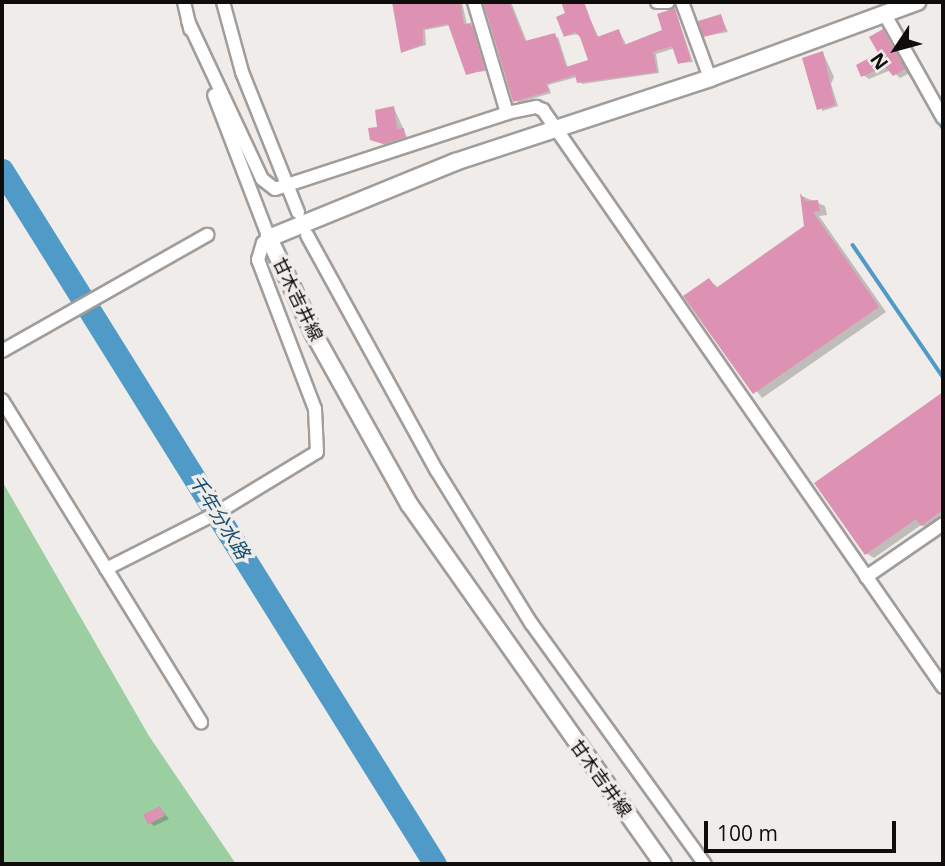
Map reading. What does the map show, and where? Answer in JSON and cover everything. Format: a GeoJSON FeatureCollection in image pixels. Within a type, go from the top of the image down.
{"type":"FeatureCollection","features":[{"type":"Feature","properties":{"kind":"main road","name":"甘木吉井線"},"geometry":{"type":"LineString","coordinates":[[663,864],[409,504],[313,332],[269,238],[554,126],[710,78],[917,2]]}},
{"type":"Feature","properties":{"kind":"street"},"geometry":{"type":"LineString","coordinates":[[106,569],[215,514],[317,452],[315,409],[258,260],[262,243],[269,238],[188,21],[184,2]]}},
{"type":"Feature","properties":{"kind":"street"},"geometry":{"type":"LineString","coordinates":[[223,2],[242,72],[285,187],[298,212]]}},
{"type":"Feature","properties":{"kind":"street"},"geometry":{"type":"LineString","coordinates":[[474,2],[506,113]]}},
{"type":"Feature","properties":{"kind":"street"},"geometry":{"type":"LineString","coordinates":[[657,2],[668,2]]}},
{"type":"Feature","properties":{"kind":"street"},"geometry":{"type":"LineString","coordinates":[[682,2],[710,78]]}},
{"type":"Feature","properties":{"kind":"street"},"geometry":{"type":"LineString","coordinates":[[884,13],[943,118]]}},
{"type":"Feature","properties":{"kind":"street"},"geometry":{"type":"LineString","coordinates":[[188,21],[268,187],[285,187],[506,113],[536,107],[554,126],[943,687]]}},
{"type":"Feature","properties":{"kind":"street"},"geometry":{"type":"LineString","coordinates":[[2,351],[207,235]]}},
{"type":"Feature","properties":{"kind":"street"},"geometry":{"type":"LineString","coordinates":[[307,235],[437,471],[531,623],[705,864]]}},
{"type":"Feature","properties":{"kind":"street"},"geometry":{"type":"LineString","coordinates":[[2,400],[201,722]]}},
{"type":"Feature","properties":{"kind":"street"},"geometry":{"type":"LineString","coordinates":[[866,577],[943,524]]}},
{"type":"Feature","properties":{"kind":"green space"},"geometry":{"type":"Polygon","coordinates":[[[2,481],[149,736],[236,864],[2,864],[2,481]]]}},
{"type":"Feature","properties":{"kind":"building"},"geometry":{"type":"Polygon","coordinates":[[[392,2],[460,2],[464,24],[471,23],[485,70],[466,75],[448,24],[423,29],[423,44],[401,53],[392,2]]]}},
{"type":"Feature","properties":{"kind":"building"},"geometry":{"type":"Polygon","coordinates":[[[483,2],[509,2],[525,41],[555,33],[566,67],[588,60],[580,37],[575,32],[564,37],[556,17],[565,13],[561,2],[584,2],[597,37],[619,29],[624,45],[662,30],[657,14],[675,8],[691,61],[678,64],[672,46],[653,52],[657,72],[577,83],[575,75],[546,84],[549,91],[513,102],[483,2]]]}},
{"type":"Feature","properties":{"kind":"building"},"geometry":{"type":"Polygon","coordinates":[[[721,14],[726,30],[703,37],[698,21],[721,14]]]}},
{"type":"Feature","properties":{"kind":"building"},"geometry":{"type":"Polygon","coordinates":[[[883,29],[905,69],[893,76],[885,66],[861,77],[856,65],[878,53],[869,37],[883,29]]]}},
{"type":"Feature","properties":{"kind":"building"},"geometry":{"type":"Polygon","coordinates":[[[823,51],[835,105],[817,110],[802,58],[823,51]]]}},
{"type":"Feature","properties":{"kind":"building"},"geometry":{"type":"Polygon","coordinates":[[[394,106],[397,129],[404,128],[405,137],[383,144],[370,140],[368,128],[377,127],[375,110],[394,106]]]}},
{"type":"Feature","properties":{"kind":"building"},"geometry":{"type":"Polygon","coordinates":[[[800,193],[806,201],[818,200],[820,211],[813,212],[879,307],[753,394],[683,296],[709,278],[716,288],[804,226],[800,193]]]}},
{"type":"Feature","properties":{"kind":"building"},"geometry":{"type":"Polygon","coordinates":[[[943,392],[943,510],[921,526],[916,519],[865,555],[814,483],[943,392]]]}},
{"type":"Feature","properties":{"kind":"building"},"geometry":{"type":"Polygon","coordinates":[[[160,806],[165,816],[148,824],[143,815],[160,806]]]}},
{"type":"Feature","properties":{"kind":"waterway"},"geometry":{"type":"LineString","coordinates":[[904,62],[943,128]]}},
{"type":"Feature","properties":{"kind":"waterway","name":"千年分水路"},"geometry":{"type":"LineString","coordinates":[[2,170],[435,864]]}},
{"type":"Feature","properties":{"kind":"waterway"},"geometry":{"type":"LineString","coordinates":[[853,245],[943,377]]}}]}
